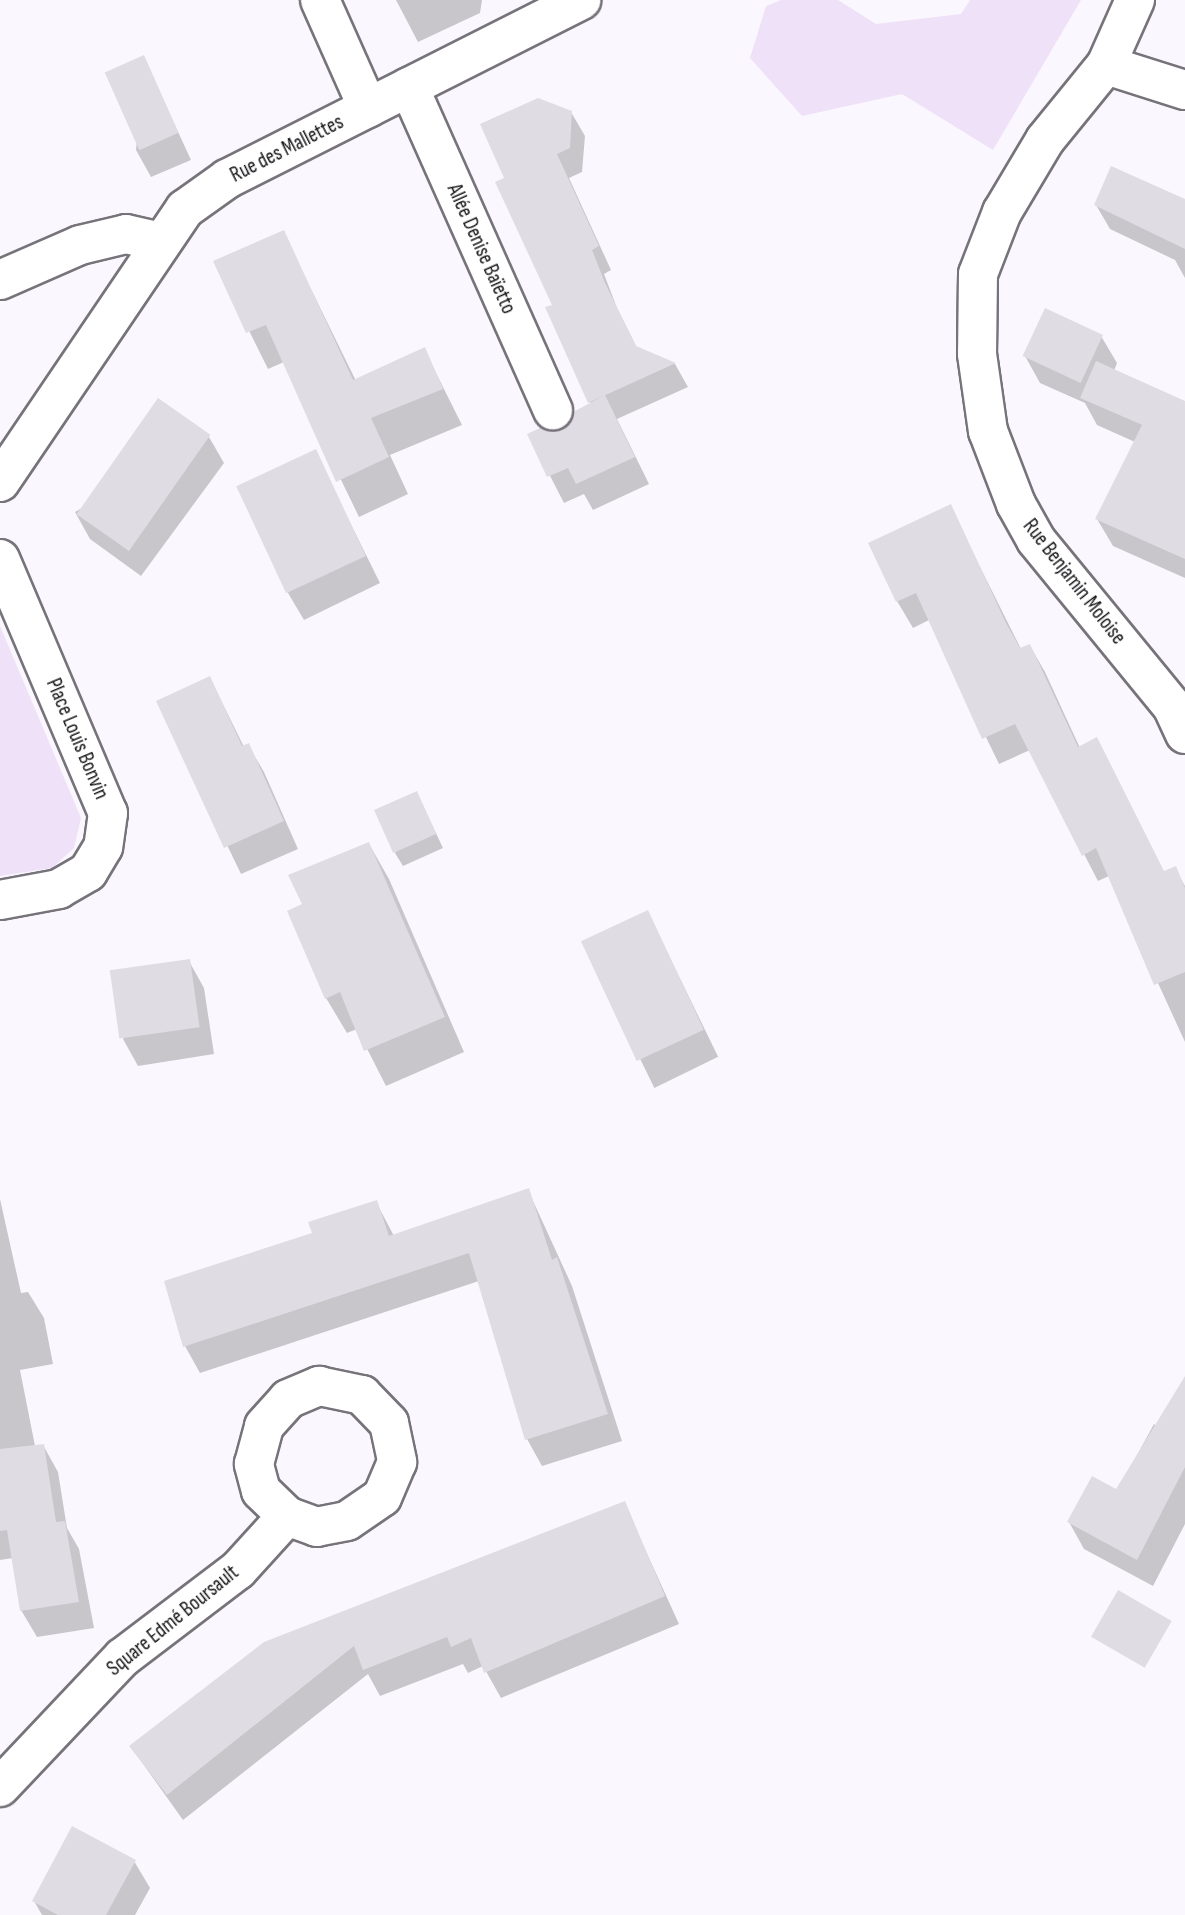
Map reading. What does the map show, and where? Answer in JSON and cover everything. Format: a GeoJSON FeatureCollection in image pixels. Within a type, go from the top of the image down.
{"type":"FeatureCollection","features":[{"type":"Feature","properties":{"kind":"street"},"geometry":{"type":"LineString","coordinates":[[320,0],[368,108]]}},
{"type":"Feature","properties":{"kind":"street","name":"Rue des Mallettes"},"geometry":{"type":"LineString","coordinates":[[161,242],[185,208],[226,179],[581,0]]}},
{"type":"Feature","properties":{"kind":"street","name":"Rue Benjamin Moloise"},"geometry":{"type":"LineString","coordinates":[[1135,0],[1107,65],[1045,141],[1002,212],[978,274],[977,354],[988,431],[1016,503],[1036,540],[1172,706],[1185,734]]}},
{"type":"Feature","properties":{"kind":"street"},"geometry":{"type":"LineString","coordinates":[[1107,65],[1185,90]]}},
{"type":"Feature","properties":{"kind":"street","name":"Allée Denise Baïetto"},"geometry":{"type":"LineString","coordinates":[[409,88],[553,410]]}},
{"type":"Feature","properties":{"kind":"street"},"geometry":{"type":"LineString","coordinates":[[0,280],[80,246],[126,234],[161,242],[0,482]]}},
{"type":"Feature","properties":{"kind":"street","name":"Place Louis Bonvin"},"geometry":{"type":"LineString","coordinates":[[0,559],[108,813],[103,848],[88,872],[59,889],[0,900]]}},
{"type":"Feature","properties":{"kind":"street","name":"Square Edmé Boursault"},"geometry":{"type":"LineString","coordinates":[[0,1787],[122,1658],[238,1570],[287,1516]]}},
{"type":"Feature","properties":{"kind":"shaded area"},"geometry":{"type":"Polygon","coordinates":[[[781,0],[838,0],[876,24],[961,14],[970,0],[1081,0],[993,150],[902,94],[802,116],[750,58],[766,6],[781,0]]]}},
{"type":"Feature","properties":{"kind":"shaded area"},"geometry":{"type":"Polygon","coordinates":[[[0,626],[81,818],[74,848],[52,868],[0,876],[0,626]]]}},
{"type":"Feature","properties":{"kind":"building"},"geometry":{"type":"Polygon","coordinates":[[[144,55],[179,133],[139,150],[105,72],[144,55]]]}},
{"type":"Feature","properties":{"kind":"building"},"geometry":{"type":"Polygon","coordinates":[[[538,98],[572,111],[570,148],[557,154],[599,246],[592,250],[605,283],[636,346],[676,363],[588,403],[545,307],[552,305],[495,182],[504,178],[480,124],[538,98]]]}},
{"type":"Feature","properties":{"kind":"building"},"geometry":{"type":"Polygon","coordinates":[[[1111,166],[1185,199],[1185,249],[1094,205],[1111,166]]]}},
{"type":"Feature","properties":{"kind":"building"},"geometry":{"type":"Polygon","coordinates":[[[284,230],[353,380],[425,347],[443,389],[371,418],[389,457],[336,482],[266,325],[246,333],[213,261],[284,230]]]}},
{"type":"Feature","properties":{"kind":"building"},"geometry":{"type":"Polygon","coordinates":[[[1045,308],[1103,335],[1081,383],[1023,356],[1045,308]]]}},
{"type":"Feature","properties":{"kind":"building"},"geometry":{"type":"Polygon","coordinates":[[[1096,361],[1185,401],[1185,559],[1095,519],[1142,425],[1147,427],[1080,398],[1096,361]]]}},
{"type":"Feature","properties":{"kind":"building"},"geometry":{"type":"Polygon","coordinates":[[[605,395],[635,457],[576,484],[568,468],[547,477],[527,434],[540,428],[562,430],[575,411],[605,395]]]}},
{"type":"Feature","properties":{"kind":"building"},"geometry":{"type":"Polygon","coordinates":[[[158,398],[210,435],[129,551],[77,514],[158,398]]]}},
{"type":"Feature","properties":{"kind":"building"},"geometry":{"type":"Polygon","coordinates":[[[316,449],[366,556],[286,593],[236,486],[316,449]]]}},
{"type":"Feature","properties":{"kind":"building"},"geometry":{"type":"Polygon","coordinates":[[[951,504],[1006,623],[1020,648],[1030,644],[1078,747],[1097,737],[1164,871],[1176,866],[1185,888],[1185,972],[1154,985],[1096,848],[1082,856],[1015,724],[982,739],[916,593],[896,602],[868,543],[951,504]]]}},
{"type":"Feature","properties":{"kind":"building"},"geometry":{"type":"Polygon","coordinates":[[[210,676],[242,746],[249,743],[284,821],[224,848],[156,701],[210,676]]]}},
{"type":"Feature","properties":{"kind":"building"},"geometry":{"type":"Polygon","coordinates":[[[417,791],[436,834],[393,853],[374,810],[417,791]]]}},
{"type":"Feature","properties":{"kind":"building"},"geometry":{"type":"Polygon","coordinates":[[[369,842],[445,1017],[364,1051],[340,992],[325,999],[287,911],[302,904],[288,875],[369,842]]]}},
{"type":"Feature","properties":{"kind":"building"},"geometry":{"type":"Polygon","coordinates":[[[648,910],[704,1030],[637,1061],[581,941],[648,910]]]}},
{"type":"Feature","properties":{"kind":"building"},"geometry":{"type":"Polygon","coordinates":[[[190,959],[200,1027],[119,1039],[110,970],[190,959]]]}},
{"type":"Feature","properties":{"kind":"building"},"geometry":{"type":"Polygon","coordinates":[[[529,1188],[552,1260],[557,1257],[608,1414],[525,1440],[469,1253],[183,1347],[164,1281],[312,1233],[308,1222],[377,1200],[389,1236],[529,1188]]]}},
{"type":"Feature","properties":{"kind":"building"},"geometry":{"type":"Polygon","coordinates":[[[1185,1376],[1185,1467],[1137,1560],[1067,1522],[1092,1476],[1116,1489],[1185,1376]]]}},
{"type":"Feature","properties":{"kind":"building"},"geometry":{"type":"Polygon","coordinates":[[[44,1444],[56,1522],[65,1521],[79,1602],[20,1611],[7,1530],[0,1531],[0,1449],[44,1444]]]}},
{"type":"Feature","properties":{"kind":"building"},"geometry":{"type":"Polygon","coordinates":[[[625,1501],[665,1596],[484,1673],[471,1638],[451,1647],[447,1637],[363,1670],[354,1646],[167,1795],[129,1746],[264,1642],[625,1501]]]}},
{"type":"Feature","properties":{"kind":"building"},"geometry":{"type":"Polygon","coordinates":[[[1118,1590],[1172,1621],[1145,1668],[1091,1637],[1118,1590]]]}},
{"type":"Feature","properties":{"kind":"building"},"geometry":{"type":"Polygon","coordinates":[[[72,1826],[136,1860],[106,1915],[58,1915],[32,1901],[72,1826]]]}}]}
